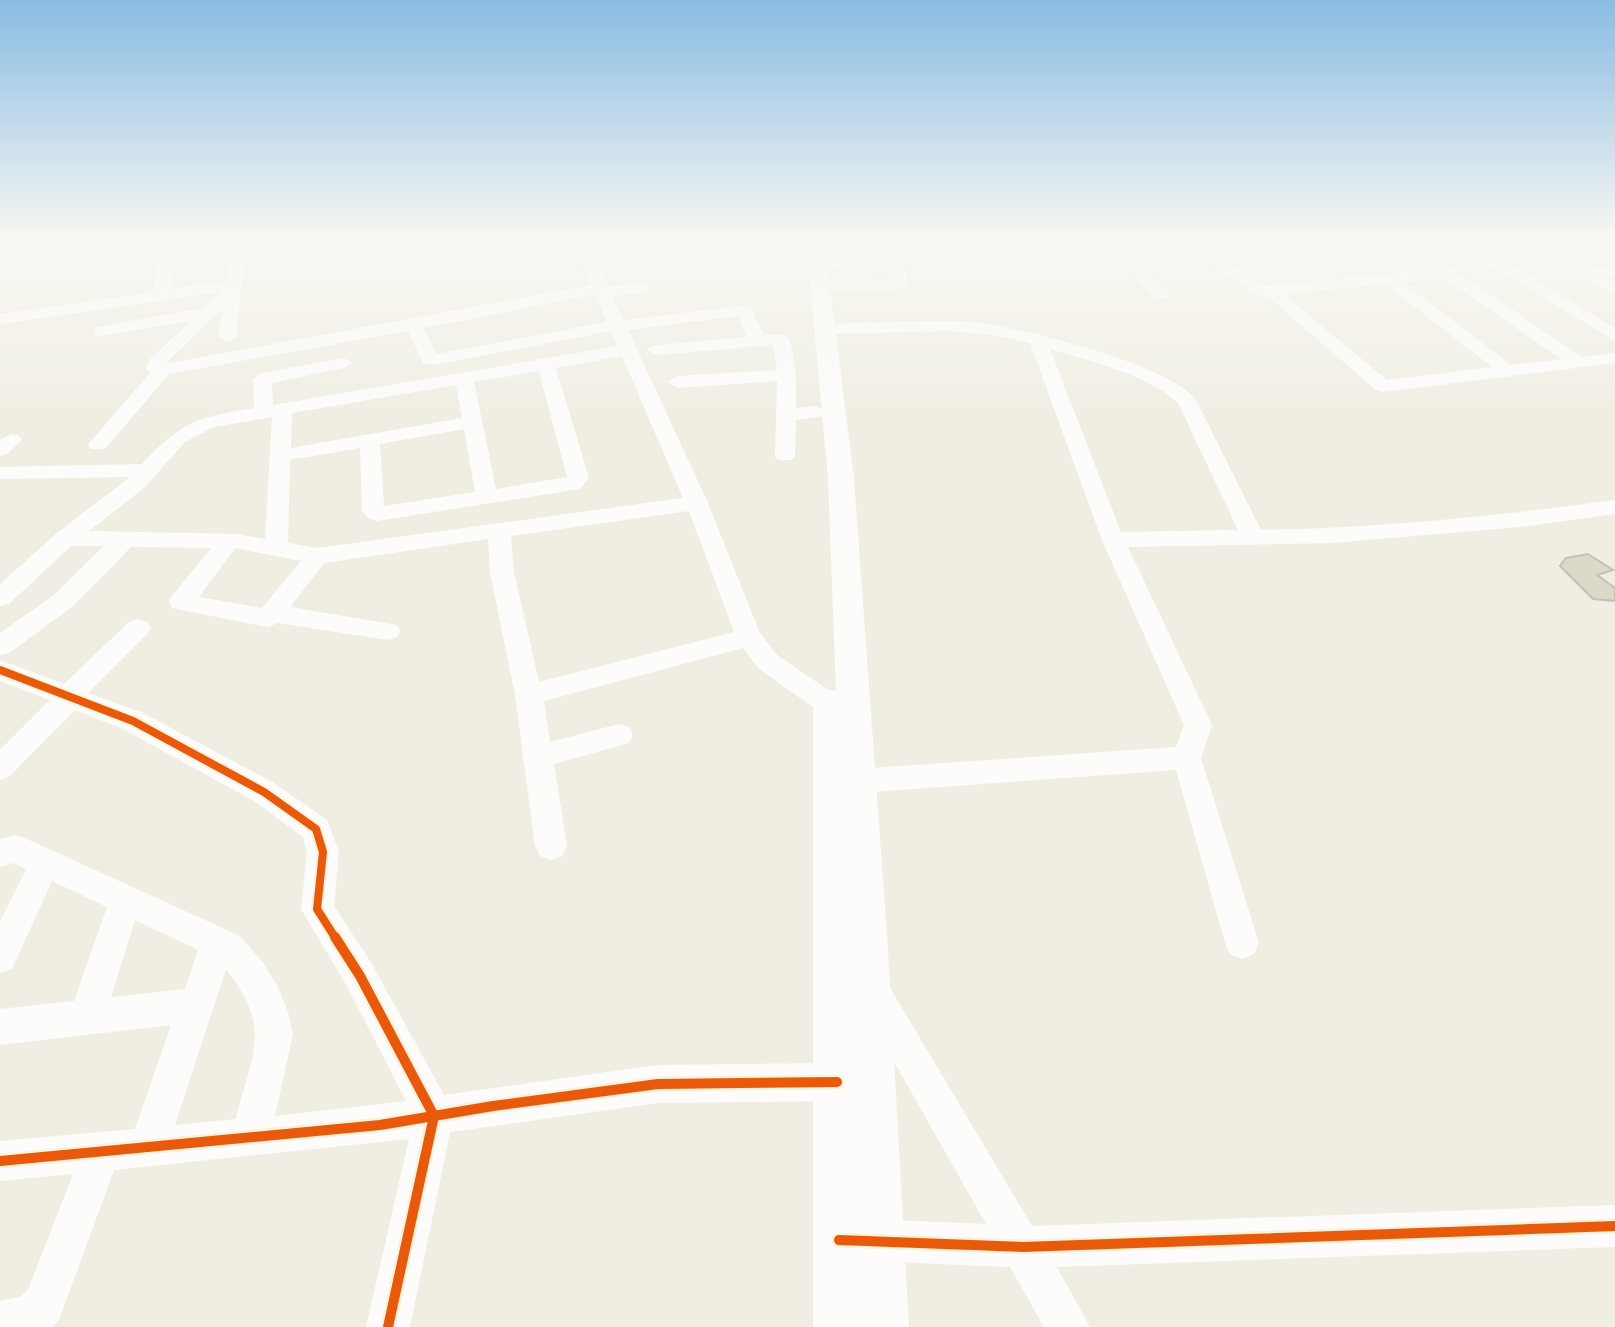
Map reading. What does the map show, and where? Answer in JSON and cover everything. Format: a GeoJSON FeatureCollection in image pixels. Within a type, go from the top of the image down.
{"type":"FeatureCollection","features":[{"type":"Feature","properties":{"kind":"main road"},"geometry":{"type":"LineString","coordinates":[[810,302],[801,414],[830,705],[836,1082],[859,1240],[881,1327]]}},
{"type":"Feature","properties":{"kind":"main road"},"geometry":{"type":"LineString","coordinates":[[821,302],[841,478],[869,985],[859,1240],[841,1327]]}},
{"type":"Feature","properties":{"kind":"street"},"geometry":{"type":"LineString","coordinates":[[0,319],[115,302]]}},
{"type":"Feature","properties":{"kind":"street"},"geometry":{"type":"LineString","coordinates":[[218,302],[155,364],[155,369],[163,370],[536,302]]}},
{"type":"Feature","properties":{"kind":"street"},"geometry":{"type":"LineString","coordinates":[[228,337],[232,302]]}},
{"type":"Feature","properties":{"kind":"street"},"geometry":{"type":"LineString","coordinates":[[607,302],[697,503],[749,637],[768,662],[830,705]]}},
{"type":"Feature","properties":{"kind":"street"},"geometry":{"type":"LineString","coordinates":[[1284,302],[1383,386],[1615,358]]}},
{"type":"Feature","properties":{"kind":"street"},"geometry":{"type":"LineString","coordinates":[[1419,302],[1509,372]]}},
{"type":"Feature","properties":{"kind":"street"},"geometry":{"type":"LineString","coordinates":[[1489,302],[1579,363]]}},
{"type":"Feature","properties":{"kind":"street"},"geometry":{"type":"LineString","coordinates":[[1563,302],[1615,336]]}},
{"type":"Feature","properties":{"kind":"street"},"geometry":{"type":"LineString","coordinates":[[414,324],[429,359],[433,360],[617,325],[742,311],[757,340]]}},
{"type":"Feature","properties":{"kind":"street"},"geometry":{"type":"LineString","coordinates":[[102,331],[206,313]]}},
{"type":"Feature","properties":{"kind":"street"},"geometry":{"type":"LineString","coordinates":[[825,329],[971,327],[1038,342],[1130,371],[1181,393],[1253,537]]}},
{"type":"Feature","properties":{"kind":"street"},"geometry":{"type":"LineString","coordinates":[[342,338],[347,399]]}},
{"type":"Feature","properties":{"kind":"street"},"geometry":{"type":"LineString","coordinates":[[656,350],[782,340],[787,375],[801,414],[785,456]]}},
{"type":"Feature","properties":{"kind":"street"},"geometry":{"type":"LineString","coordinates":[[1038,342],[1113,540],[1198,725],[1187,758],[1242,943]]}},
{"type":"Feature","properties":{"kind":"street"},"geometry":{"type":"LineString","coordinates":[[0,598],[65,538],[136,484],[178,438],[201,425],[216,420],[628,350]]}},
{"type":"Feature","properties":{"kind":"street"},"geometry":{"type":"LineString","coordinates":[[276,549],[280,456],[273,411],[262,379],[344,363]]}},
{"type":"Feature","properties":{"kind":"street"},"geometry":{"type":"LineString","coordinates":[[370,440],[373,511],[377,514],[572,484],[578,478],[546,364]]}},
{"type":"Feature","properties":{"kind":"street"},"geometry":{"type":"LineString","coordinates":[[98,445],[163,370]]}},
{"type":"Feature","properties":{"kind":"street"},"geometry":{"type":"LineString","coordinates":[[677,383],[787,375]]}},
{"type":"Feature","properties":{"kind":"street"},"geometry":{"type":"LineString","coordinates":[[464,379],[487,498]]}},
{"type":"Feature","properties":{"kind":"street"},"geometry":{"type":"LineString","coordinates":[[280,456],[472,422]]}},
{"type":"Feature","properties":{"kind":"street"},"geometry":{"type":"LineString","coordinates":[[0,473],[149,470]]}},
{"type":"Feature","properties":{"kind":"street"},"geometry":{"type":"LineString","coordinates":[[65,538],[229,541],[317,556],[697,503]]}},
{"type":"Feature","properties":{"kind":"street"},"geometry":{"type":"LineString","coordinates":[[1113,540],[1332,536],[1611,513]]}},
{"type":"Feature","properties":{"kind":"street"},"geometry":{"type":"LineString","coordinates":[[499,532],[502,572],[528,695],[551,846]]}},
{"type":"Feature","properties":{"kind":"street"},"geometry":{"type":"LineString","coordinates":[[0,646],[63,601],[126,538]]}},
{"type":"Feature","properties":{"kind":"street"},"geometry":{"type":"LineString","coordinates":[[229,541],[181,602],[265,618],[273,613],[317,556]]}},
{"type":"Feature","properties":{"kind":"street"},"geometry":{"type":"LineString","coordinates":[[273,613],[388,631]]}},
{"type":"Feature","properties":{"kind":"street"},"geometry":{"type":"LineString","coordinates":[[0,768],[138,628]]}},
{"type":"Feature","properties":{"kind":"street"},"geometry":{"type":"LineString","coordinates":[[528,695],[749,637]]}},
{"type":"Feature","properties":{"kind":"street"},"geometry":{"type":"LineString","coordinates":[[0,670],[133,721],[264,793],[316,829],[323,852],[317,909],[360,976],[434,1116],[388,1327]]}},
{"type":"Feature","properties":{"kind":"street"},"geometry":{"type":"LineString","coordinates":[[538,757],[619,735]]}},
{"type":"Feature","properties":{"kind":"street"},"geometry":{"type":"LineString","coordinates":[[857,781],[1187,758]]}},
{"type":"Feature","properties":{"kind":"street"},"geometry":{"type":"LineString","coordinates":[[2,850],[16,849],[218,942],[237,955],[271,1010],[275,1023],[275,1034],[251,1136]]}},
{"type":"Feature","properties":{"kind":"street"},"geometry":{"type":"LineString","coordinates":[[0,957],[45,862]]}},
{"type":"Feature","properties":{"kind":"street"},"geometry":{"type":"LineString","coordinates":[[86,1018],[126,899]]}},
{"type":"Feature","properties":{"kind":"street"},"geometry":{"type":"LineString","coordinates":[[148,1146],[218,942]]}},
{"type":"Feature","properties":{"kind":"street"},"geometry":{"type":"LineString","coordinates":[[869,985],[1068,1327]]}},
{"type":"Feature","properties":{"kind":"street"},"geometry":{"type":"LineString","coordinates":[[0,1027],[196,1005]]}},
{"type":"Feature","properties":{"kind":"street"},"geometry":{"type":"LineString","coordinates":[[0,1161],[380,1125],[658,1084],[836,1082]]}},
{"type":"Feature","properties":{"kind":"street"},"geometry":{"type":"LineString","coordinates":[[5,1324],[32,1317],[44,1305],[102,1150]]}},
{"type":"Feature","properties":{"kind":"street"},"geometry":{"type":"LineString","coordinates":[[859,1240],[1023,1247],[1615,1226]]}},
{"type":"Feature","properties":{"kind":"building"},"geometry":{"type":"Polygon","coordinates":[[[1588,554],[1613,570],[1597,575],[1615,588],[1615,601],[1593,599],[1560,566],[1566,558],[1588,554]]]}},
{"type":"Feature","properties":{"kind":"cycle path"},"geometry":{"type":"LineString","coordinates":[[0,670],[133,721],[264,792],[316,829],[323,852],[317,909],[360,976],[434,1116],[388,1327]]}},
{"type":"Feature","properties":{"kind":"cycle path"},"geometry":{"type":"LineString","coordinates":[[0,1161],[380,1125],[493,1106],[658,1084],[837,1082]]}},
{"type":"Feature","properties":{"kind":"cycle path"},"geometry":{"type":"LineString","coordinates":[[839,1240],[1023,1247],[1615,1226]]}}]}
